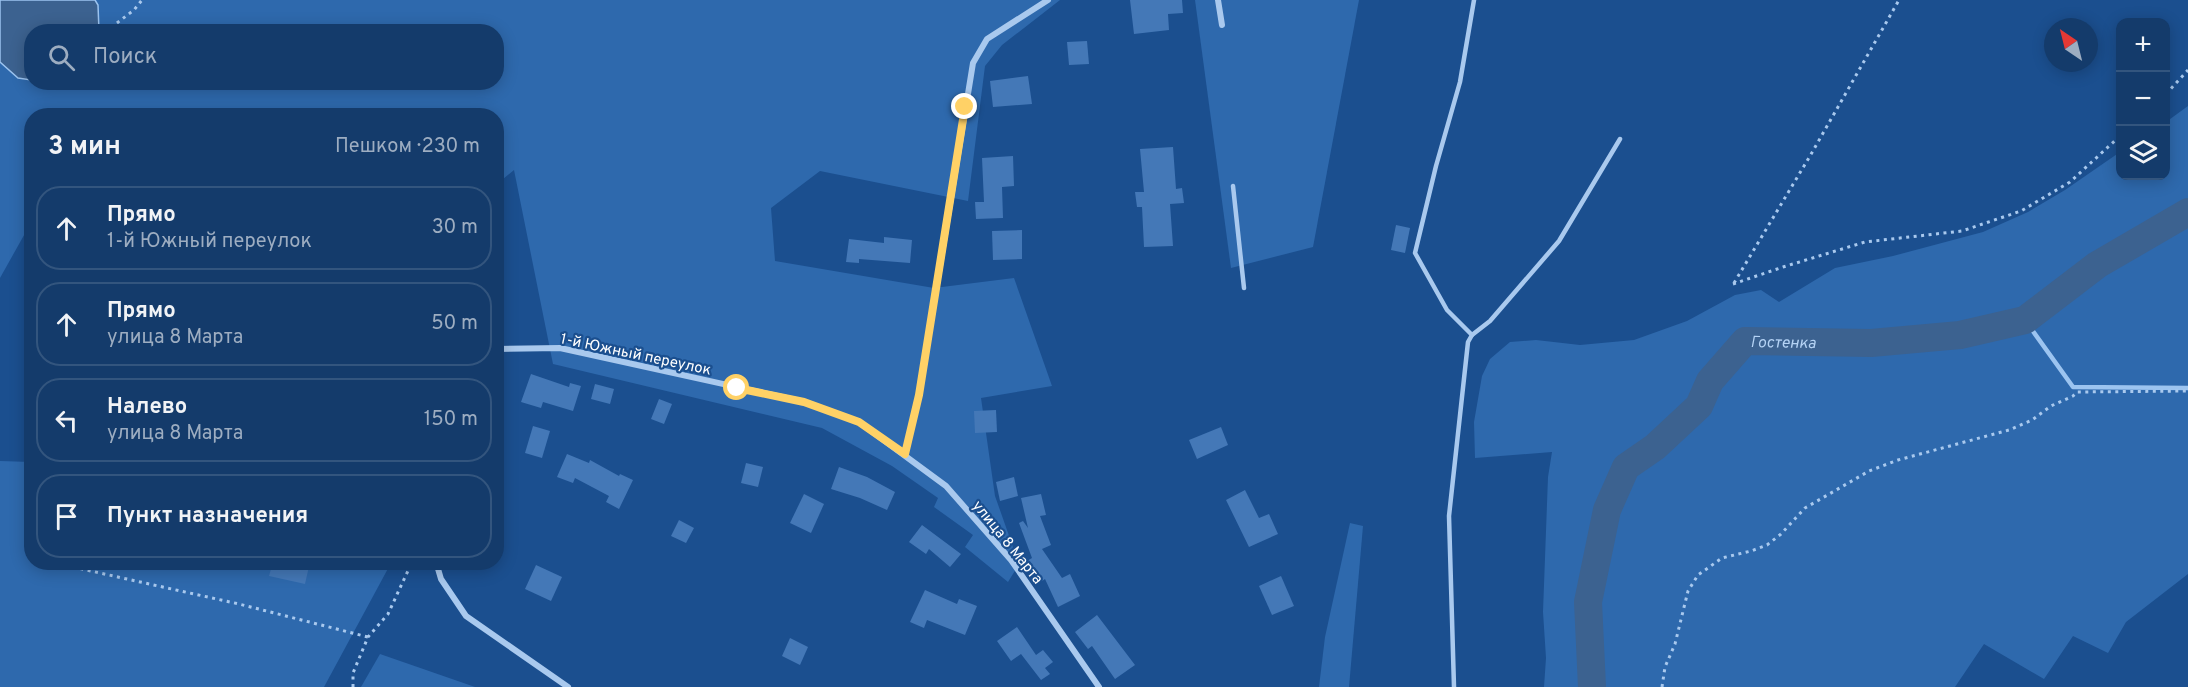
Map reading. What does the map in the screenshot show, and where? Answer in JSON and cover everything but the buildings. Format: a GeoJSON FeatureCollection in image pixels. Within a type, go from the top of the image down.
{"type":"FeatureCollection","features":[{"type":"Feature","properties":{"kind":"street"},"geometry":{"type":"LineString","coordinates":[[905,454],[919,395],[973,63],[987,39],[1048,0]]}},
{"type":"Feature","properties":{"kind":"street"},"geometry":{"type":"LineString","coordinates":[[1218,0],[1222,25]]}},
{"type":"Feature","properties":{"kind":"street","name":"1-й Южный переулок"},"geometry":{"type":"LineString","coordinates":[[504,349],[560,348],[804,402]]}},
{"type":"Feature","properties":{"kind":"street","name":"улица 8 Марта"},"geometry":{"type":"LineString","coordinates":[[804,402],[859,422],[946,486],[1011,560],[1099,687]]}},
{"type":"Feature","properties":{"kind":"street"},"geometry":{"type":"LineString","coordinates":[[438,570],[441,579],[466,616],[568,687]]}},
{"type":"Feature","properties":{"kind":"lane"},"geometry":{"type":"LineString","coordinates":[[1472,335],[1447,310],[1416,253],[1436,166],[1460,82],[1474,0]]}},
{"type":"Feature","properties":{"kind":"lane"},"geometry":{"type":"LineString","coordinates":[[1454,687],[1449,516],[1468,342],[1472,335],[1490,321],[1559,241],[1620,140]]}},
{"type":"Feature","properties":{"kind":"lane"},"geometry":{"type":"LineString","coordinates":[[1233,186],[1244,288]]}},
{"type":"Feature","properties":{"kind":"path"},"geometry":{"type":"LineString","coordinates":[[116,24],[134,10],[142,0]]}},
{"type":"Feature","properties":{"kind":"path"},"geometry":{"type":"LineString","coordinates":[[1899,0],[1733,285],[1865,242],[1962,231],[2021,211],[2070,182],[2116,141]]}},
{"type":"Feature","properties":{"kind":"path"},"geometry":{"type":"LineString","coordinates":[[2170,90],[2188,70]]}},
{"type":"Feature","properties":{"kind":"path"},"geometry":{"type":"LineString","coordinates":[[1662,687],[1665,666],[1675,644],[1683,602],[1698,575],[1722,558],[1751,552],[1767,545],[1781,534],[1805,508],[1869,471],[1898,460],[2009,430],[2031,420],[2078,392],[2188,391]]}},
{"type":"Feature","properties":{"kind":"path"},"geometry":{"type":"LineString","coordinates":[[86,570],[239,604],[368,637]]}},
{"type":"Feature","properties":{"kind":"path"},"geometry":{"type":"LineString","coordinates":[[353,687],[353,674],[368,637],[388,614],[408,570]]}},
{"type":"Feature","properties":{"kind":"shaded area"},"geometry":{"type":"Polygon","coordinates":[[[0,0],[1060,0],[1002,45],[985,66],[968,201],[820,171],[771,208],[775,261],[934,288],[1014,278],[1052,386],[981,398],[995,496],[1019,564],[1008,582],[965,547],[973,535],[934,507],[938,498],[892,466],[822,428],[553,364],[514,170],[504,178],[504,108],[24,108],[24,235],[0,278],[0,0]]]}},
{"type":"Feature","properties":{"kind":"shaded area"},"geometry":{"type":"Polygon","coordinates":[[[0,0],[95,0],[98,5],[99,24],[24,24],[24,79],[18,78],[0,62],[0,0]]]}},
{"type":"Feature","properties":{"kind":"shaded area"},"geometry":{"type":"Polygon","coordinates":[[[1195,0],[1359,0],[1313,247],[1231,268],[1195,0]]]}},
{"type":"Feature","properties":{"kind":"shaded area"},"geometry":{"type":"Polygon","coordinates":[[[2188,106],[2188,574],[2126,622],[2108,653],[2073,636],[2044,679],[1984,644],[1955,687],[1544,687],[1546,658],[1543,612],[1548,477],[1552,452],[1475,458],[1474,422],[1482,376],[1490,359],[1510,342],[1536,340],[1580,345],[1634,340],[1687,321],[1735,295],[1761,290],[1779,302],[1835,268],[1893,256],[1983,232],[2028,212],[2116,155],[2116,180],[2170,180],[2170,119],[2188,106]]]}},
{"type":"Feature","properties":{"kind":"shaded area"},"geometry":{"type":"Polygon","coordinates":[[[0,461],[24,462],[24,570],[387,570],[324,687],[0,687],[0,461]]]}},
{"type":"Feature","properties":{"kind":"shaded area"},"geometry":{"type":"Polygon","coordinates":[[[1350,523],[1363,526],[1349,687],[1319,687],[1325,637],[1350,523]]]}},
{"type":"Feature","properties":{"kind":"shaded area"},"geometry":{"type":"Polygon","coordinates":[[[380,654],[475,687],[361,687],[380,654]]]}},
{"type":"Feature","properties":{"kind":"waterway","name":"Гостенка"},"geometry":{"type":"LineString","coordinates":[[1592,687],[1588,602],[1607,510],[1626,467],[1655,447],[1699,406],[1710,381],[1745,341],[1871,343],[1960,335],[2025,320],[2097,265],[2188,212]]}},
{"type":"Feature","properties":{"kind":"waterway"},"geometry":{"type":"LineString","coordinates":[[2025,320],[2073,387],[2188,388]]}},
{"type":"Feature","properties":{"kind":"route"},"geometry":{"type":"LineString","coordinates":[[737,388],[804,402],[859,422],[905,454],[919,395],[965,107]]}}]}
